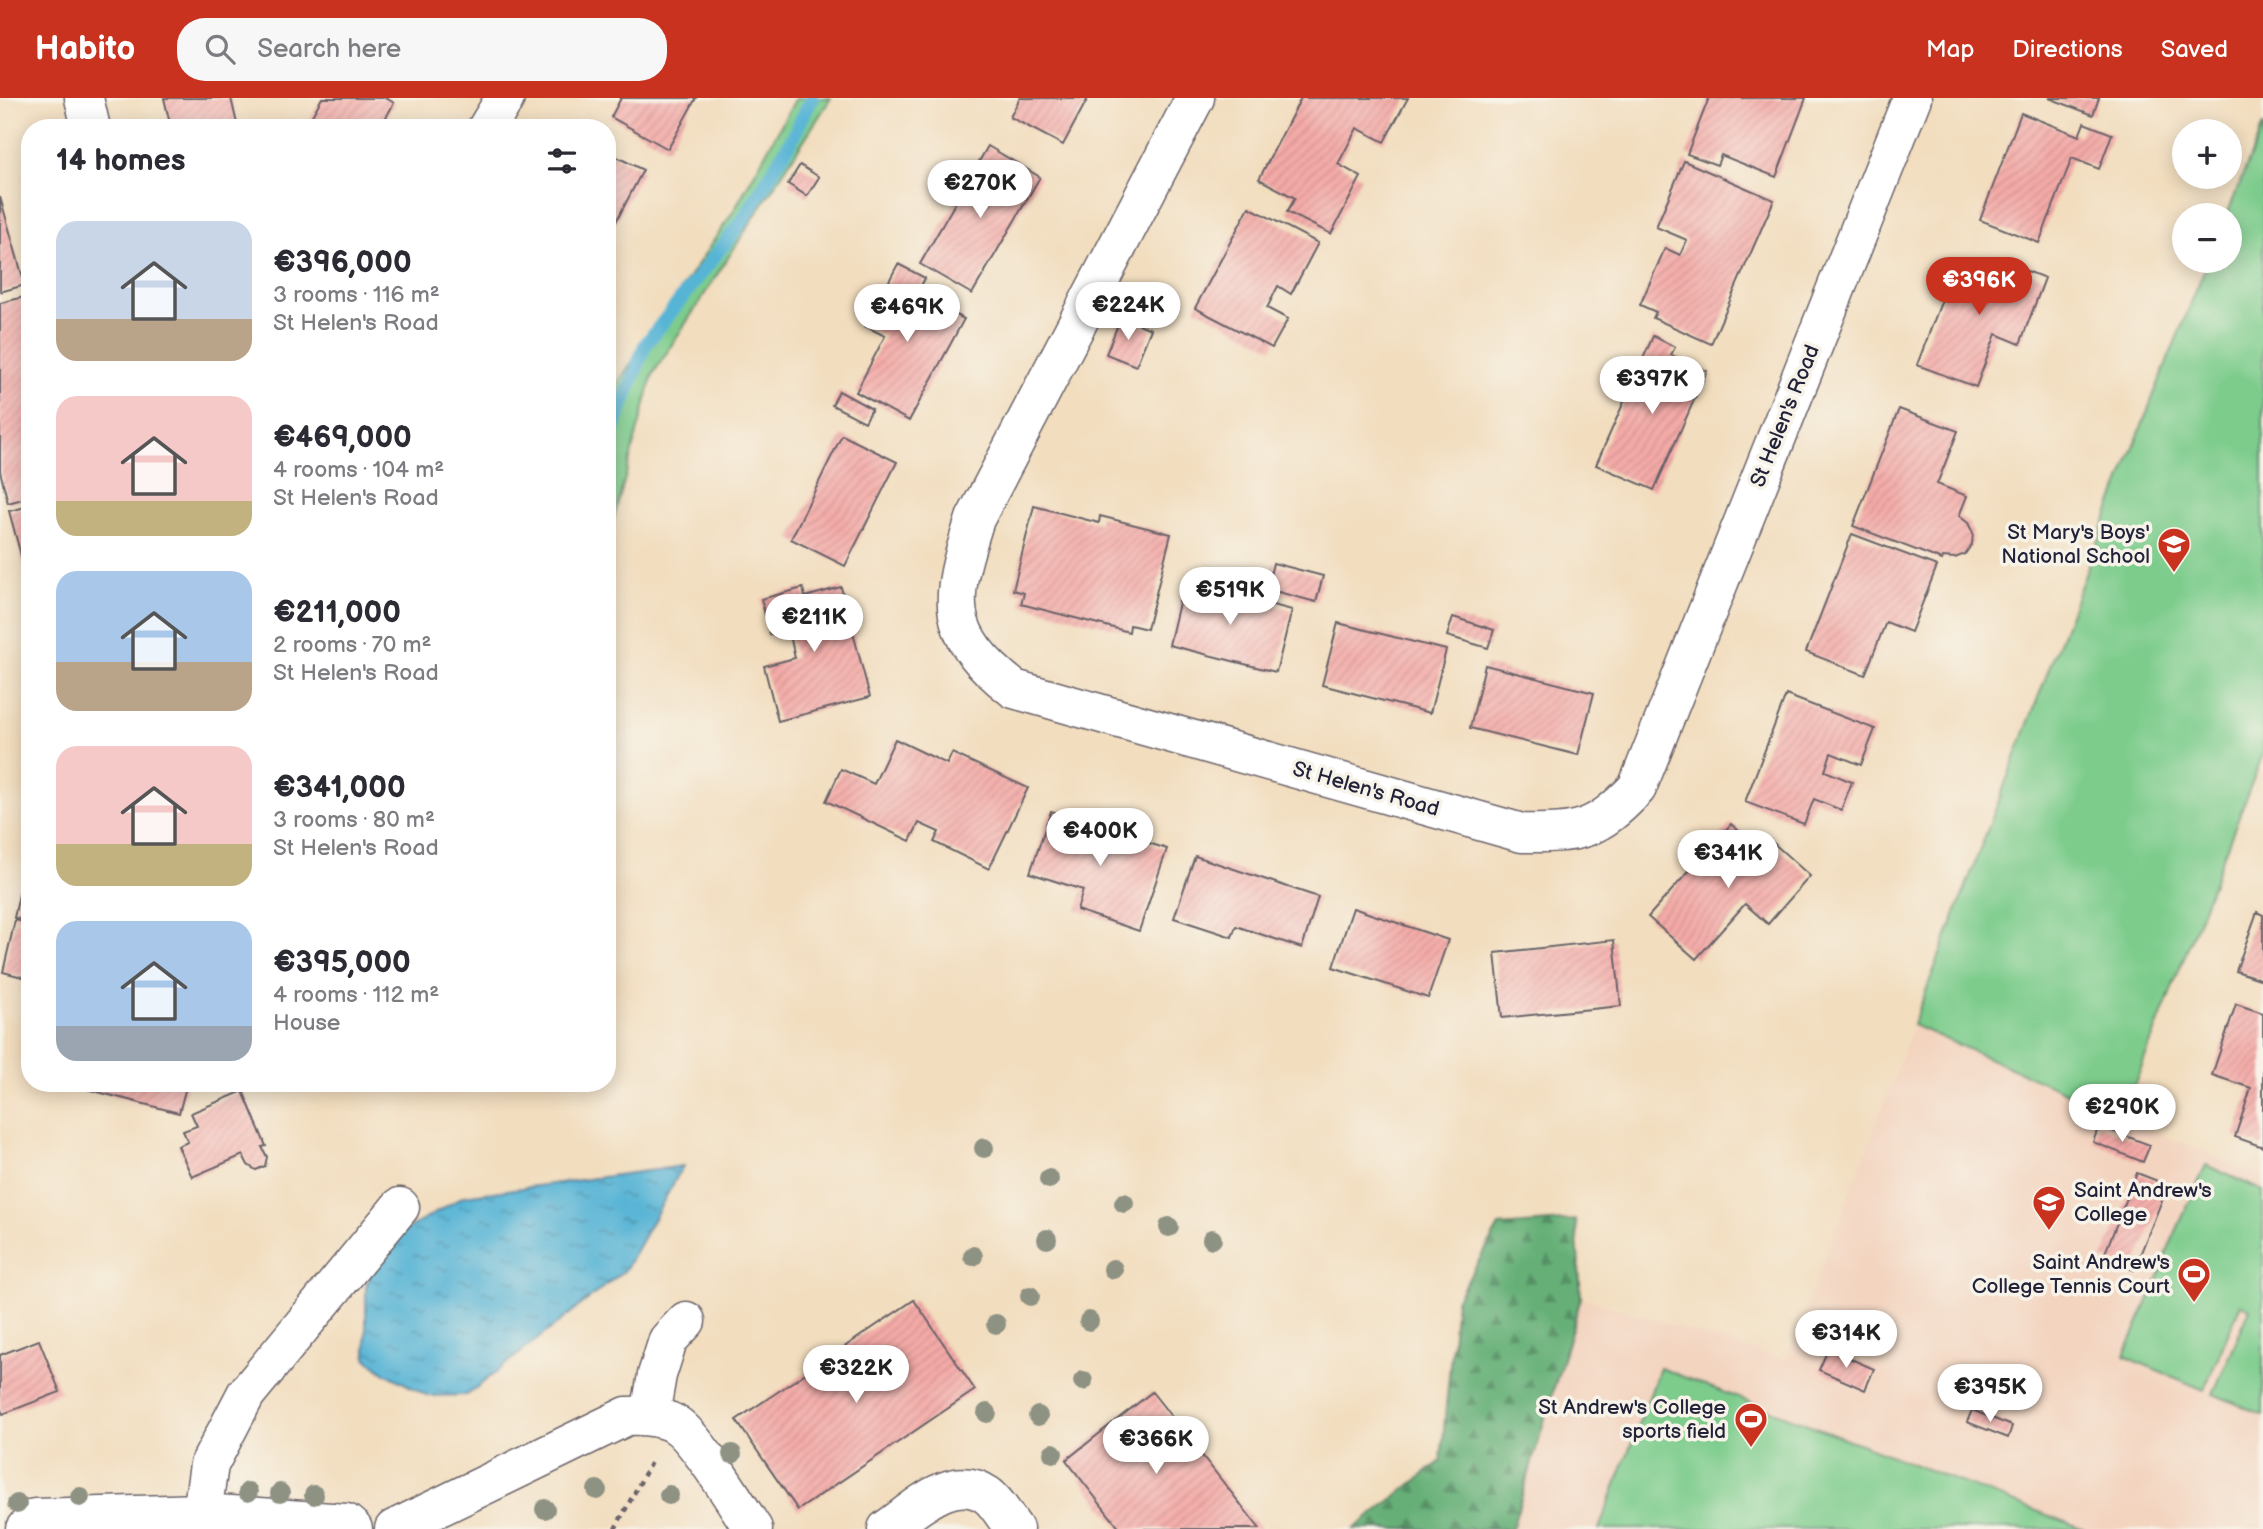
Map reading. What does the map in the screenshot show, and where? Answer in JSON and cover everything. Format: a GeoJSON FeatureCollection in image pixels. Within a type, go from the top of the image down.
{"type":"FeatureCollection","features":[{"type":"Feature","properties":{"kind":"street"},"geometry":{"type":"LineString","coordinates":[[84,98],[89,119]]}},
{"type":"Feature","properties":{"kind":"street"},"geometry":{"type":"LineString","coordinates":[[492,119],[505,98]]}},
{"type":"Feature","properties":{"kind":"street","name":"St Helen's Road"},"geometry":{"type":"LineString","coordinates":[[1195,98],[975,519],[960,566],[956,611],[965,640],[992,671],[1014,689],[1522,833],[1564,834],[1595,825],[1615,811],[1637,788],[1912,98]]}},
{"type":"Feature","properties":{"kind":"street"},"geometry":{"type":"LineString","coordinates":[[202,1513],[209,1465],[246,1394],[400,1207]]}},
{"type":"Feature","properties":{"kind":"street"},"geometry":{"type":"LineString","coordinates":[[663,1420],[657,1375],[668,1340],[686,1321]]}},
{"type":"Feature","properties":{"kind":"street"},"geometry":{"type":"LineString","coordinates":[[394,1529],[627,1416],[663,1420],[693,1441],[754,1529]]}},
{"type":"Feature","properties":{"kind":"street"},"geometry":{"type":"LineString","coordinates":[[887,1529],[944,1490],[967,1486],[988,1496],[1014,1529]]}},
{"type":"Feature","properties":{"kind":"street"},"geometry":{"type":"LineString","coordinates":[[30,1523],[202,1513],[346,1523],[353,1529]]}},
{"type":"Feature","properties":{"kind":"path"},"geometry":{"type":"LineString","coordinates":[[615,1529],[657,1450],[663,1420]]}},
{"type":"Feature","properties":{"kind":"shaded area","name":"Saint Andrew's College"},"geometry":{"type":"Polygon","coordinates":[[[2263,125],[2263,754],[2122,1117],[2263,1177],[2263,1529],[1501,1529],[1551,1288],[1786,1360],[2154,394],[2203,273],[2242,273],[2242,203],[2232,203],[2237,189],[2242,189],[2242,178],[2263,125]]]}},
{"type":"Feature","properties":{"kind":"green space"},"geometry":{"type":"Polygon","coordinates":[[[796,98],[831,98],[653,374],[616,511],[616,386],[733,212],[796,98]]]}},
{"type":"Feature","properties":{"kind":"green space","name":"St Mary's Boys' National School"},"geometry":{"type":"Polygon","coordinates":[[[2263,125],[2263,754],[2122,1117],[1913,1025],[2154,394],[2203,273],[2242,273],[2242,203],[2232,203],[2237,189],[2242,189],[2242,178],[2263,125]]]}},
{"type":"Feature","properties":{"kind":"green space","name":"Saint Andrew's College Tennis Court"},"geometry":{"type":"Polygon","coordinates":[[[2206,1165],[2263,1191],[2263,1415],[2213,1394],[2250,1309],[2241,1304],[2204,1390],[2124,1356],[2206,1165]]]}},
{"type":"Feature","properties":{"kind":"green space"},"geometry":{"type":"Polygon","coordinates":[[[1576,1220],[1581,1298],[1512,1529],[1354,1529],[1441,1461],[1456,1300],[1499,1226],[1576,1220]]]}},
{"type":"Feature","properties":{"kind":"green space","name":"St Andrew's College sports field"},"geometry":{"type":"Polygon","coordinates":[[[1660,1368],[2084,1529],[1599,1529],[1660,1368]]]}},
{"type":"Feature","properties":{"kind":"water"},"geometry":{"type":"Polygon","coordinates":[[[683,1166],[625,1270],[467,1395],[428,1396],[385,1373],[366,1358],[366,1286],[384,1243],[464,1196],[683,1166]]]}},
{"type":"Feature","properties":{"kind":"building"},"geometry":{"type":"Polygon","coordinates":[[[164,98],[231,98],[236,119],[169,119],[164,98]]]}},
{"type":"Feature","properties":{"kind":"building"},"geometry":{"type":"Polygon","coordinates":[[[322,98],[386,98],[394,103],[385,119],[310,119],[322,98]]]}},
{"type":"Feature","properties":{"kind":"building"},"geometry":{"type":"Polygon","coordinates":[[[621,98],[696,98],[668,149],[611,117],[621,98]]]}},
{"type":"Feature","properties":{"kind":"building"},"geometry":{"type":"Polygon","coordinates":[[[1020,98],[1088,98],[1063,145],[1010,117],[1020,98]]]}},
{"type":"Feature","properties":{"kind":"building"},"geometry":{"type":"Polygon","coordinates":[[[1301,98],[1408,98],[1384,142],[1357,128],[1338,164],[1361,177],[1331,234],[1287,212],[1295,198],[1259,179],[1301,98]]]}},
{"type":"Feature","properties":{"kind":"building"},"geometry":{"type":"Polygon","coordinates":[[[1709,98],[1806,98],[1776,177],[1721,155],[1717,165],[1687,154],[1709,98]]]}},
{"type":"Feature","properties":{"kind":"building"},"geometry":{"type":"Polygon","coordinates":[[[2049,98],[2099,98],[2093,115],[2049,98]]]}},
{"type":"Feature","properties":{"kind":"building"},"geometry":{"type":"Polygon","coordinates":[[[2021,113],[2079,136],[2084,123],[2112,134],[2099,169],[2072,158],[2039,243],[1980,220],[2021,113]]]}},
{"type":"Feature","properties":{"kind":"building"},"geometry":{"type":"Polygon","coordinates":[[[988,146],[1040,177],[972,294],[920,264],[988,146]]]}},
{"type":"Feature","properties":{"kind":"building"},"geometry":{"type":"Polygon","coordinates":[[[616,156],[643,170],[616,222],[616,156]]]}},
{"type":"Feature","properties":{"kind":"building"},"geometry":{"type":"Polygon","coordinates":[[[1684,161],[1774,200],[1711,344],[1653,318],[1656,312],[1640,305],[1665,248],[1680,255],[1687,240],[1656,227],[1684,161]]]}},
{"type":"Feature","properties":{"kind":"building"},"geometry":{"type":"Polygon","coordinates":[[[800,165],[819,177],[807,196],[788,184],[800,165]]]}},
{"type":"Feature","properties":{"kind":"building"},"geometry":{"type":"Polygon","coordinates":[[[0,197],[21,271],[21,286],[0,292],[0,197]]]}},
{"type":"Feature","properties":{"kind":"building"},"geometry":{"type":"Polygon","coordinates":[[[1249,207],[1318,243],[1291,294],[1278,286],[1267,308],[1288,319],[1272,348],[1195,308],[1249,207]]]}},
{"type":"Feature","properties":{"kind":"building"},"geometry":{"type":"Polygon","coordinates":[[[1958,258],[1989,270],[1993,258],[2045,278],[2020,344],[1996,334],[1976,387],[1917,365],[1958,258]]]}},
{"type":"Feature","properties":{"kind":"building"},"geometry":{"type":"Polygon","coordinates":[[[898,264],[925,278],[917,294],[964,319],[909,421],[856,392],[885,336],[865,326],[898,264]]]}},
{"type":"Feature","properties":{"kind":"building"},"geometry":{"type":"Polygon","coordinates":[[[21,298],[21,499],[8,503],[0,471],[0,303],[21,298]]]}},
{"type":"Feature","properties":{"kind":"building"},"geometry":{"type":"Polygon","coordinates":[[[1121,317],[1151,329],[1136,366],[1106,354],[1121,317]]]}},
{"type":"Feature","properties":{"kind":"building"},"geometry":{"type":"Polygon","coordinates":[[[1653,336],[1675,347],[1671,355],[1707,371],[1654,490],[1596,465],[1653,336]]]}},
{"type":"Feature","properties":{"kind":"building"},"geometry":{"type":"Polygon","coordinates":[[[839,391],[872,409],[865,422],[832,405],[839,391]]]}},
{"type":"Feature","properties":{"kind":"building"},"geometry":{"type":"Polygon","coordinates":[[[1899,409],[1958,431],[1937,484],[1967,496],[1959,516],[1968,523],[1973,533],[1972,544],[1965,554],[1955,558],[1943,557],[1942,560],[1853,526],[1899,409]]]}},
{"type":"Feature","properties":{"kind":"building"},"geometry":{"type":"Polygon","coordinates":[[[842,435],[897,462],[845,566],[791,539],[842,435]]]}},
{"type":"Feature","properties":{"kind":"building"},"geometry":{"type":"Polygon","coordinates":[[[1034,506],[1099,523],[1100,516],[1171,534],[1147,629],[1130,625],[1129,632],[1021,604],[1024,593],[1013,590],[1034,506]]]}},
{"type":"Feature","properties":{"kind":"building"},"geometry":{"type":"Polygon","coordinates":[[[21,508],[21,555],[9,511],[21,508]]]}},
{"type":"Feature","properties":{"kind":"building"},"geometry":{"type":"Polygon","coordinates":[[[1852,534],[1937,566],[1911,632],[1886,622],[1865,675],[1806,652],[1852,534]]]}},
{"type":"Feature","properties":{"kind":"building"},"geometry":{"type":"Polygon","coordinates":[[[1273,563],[1323,576],[1316,602],[1267,589],[1273,563]]]}},
{"type":"Feature","properties":{"kind":"building"},"geometry":{"type":"Polygon","coordinates":[[[1184,582],[1292,610],[1276,672],[1169,645],[1184,582]]]}},
{"type":"Feature","properties":{"kind":"building"},"geometry":{"type":"Polygon","coordinates":[[[841,587],[870,697],[778,721],[764,666],[795,658],[789,630],[770,635],[761,599],[803,588],[805,597],[841,587]]]}},
{"type":"Feature","properties":{"kind":"building"},"geometry":{"type":"Polygon","coordinates":[[[1453,617],[1494,630],[1488,648],[1447,636],[1453,617]]]}},
{"type":"Feature","properties":{"kind":"building"},"geometry":{"type":"Polygon","coordinates":[[[1338,623],[1446,650],[1430,713],[1322,685],[1338,623]]]}},
{"type":"Feature","properties":{"kind":"building"},"geometry":{"type":"Polygon","coordinates":[[[1485,665],[1594,693],[1578,755],[1470,728],[1485,665]]]}},
{"type":"Feature","properties":{"kind":"building"},"geometry":{"type":"Polygon","coordinates":[[[1786,695],[1875,729],[1861,765],[1831,753],[1825,771],[1852,782],[1841,810],[1814,799],[1804,824],[1745,802],[1786,695]]]}},
{"type":"Feature","properties":{"kind":"building"},"geometry":{"type":"Polygon","coordinates":[[[895,739],[947,764],[952,753],[1028,788],[989,869],[934,842],[939,832],[919,823],[910,841],[826,801],[841,769],[874,784],[895,739]]]}},
{"type":"Feature","properties":{"kind":"building"},"geometry":{"type":"Polygon","coordinates":[[[1051,811],[1167,849],[1139,931],[1077,910],[1083,890],[1030,873],[1051,811]]]}},
{"type":"Feature","properties":{"kind":"building"},"geometry":{"type":"Polygon","coordinates":[[[1731,824],[1761,850],[1770,840],[1810,876],[1768,924],[1745,904],[1696,959],[1648,917],[1731,824]]]}},
{"type":"Feature","properties":{"kind":"building"},"geometry":{"type":"Polygon","coordinates":[[[1195,856],[1318,897],[1302,948],[1236,926],[1232,937],[1174,918],[1195,856]]]}},
{"type":"Feature","properties":{"kind":"building"},"geometry":{"type":"Polygon","coordinates":[[[21,885],[21,919],[14,918],[21,885]]]}},
{"type":"Feature","properties":{"kind":"building"},"geometry":{"type":"Polygon","coordinates":[[[1353,908],[1448,940],[1428,998],[1333,967],[1353,908]]]}},
{"type":"Feature","properties":{"kind":"building"},"geometry":{"type":"Polygon","coordinates":[[[2257,912],[2263,915],[2263,980],[2236,971],[2257,912]]]}},
{"type":"Feature","properties":{"kind":"building"},"geometry":{"type":"Polygon","coordinates":[[[15,920],[21,922],[21,977],[3,972],[15,920]]]}},
{"type":"Feature","properties":{"kind":"building"},"geometry":{"type":"Polygon","coordinates":[[[1614,940],[1621,1006],[1502,1018],[1495,953],[1614,940]]]}},
{"type":"Feature","properties":{"kind":"building"},"geometry":{"type":"Polygon","coordinates":[[[2236,1004],[2263,1013],[2263,1147],[2235,1137],[2251,1088],[2212,1075],[2236,1004]]]}},
{"type":"Feature","properties":{"kind":"building"},"geometry":{"type":"Polygon","coordinates":[[[98,1092],[185,1092],[179,1113],[98,1092]]]}},
{"type":"Feature","properties":{"kind":"building"},"geometry":{"type":"Polygon","coordinates":[[[243,1092],[266,1146],[262,1147],[267,1157],[265,1166],[256,1170],[248,1165],[243,1155],[192,1177],[178,1146],[188,1142],[183,1131],[197,1126],[191,1113],[243,1092]]]}},
{"type":"Feature","properties":{"kind":"building"},"geometry":{"type":"Polygon","coordinates":[[[2099,1126],[2150,1145],[2143,1162],[2093,1142],[2099,1126]]]}},
{"type":"Feature","properties":{"kind":"building"},"geometry":{"type":"Polygon","coordinates":[[[2137,1173],[2168,1185],[2134,1270],[2103,1258],[2137,1173]]]}},
{"type":"Feature","properties":{"kind":"building"},"geometry":{"type":"Polygon","coordinates":[[[914,1300],[975,1390],[798,1510],[736,1420],[914,1300]]]}},
{"type":"Feature","properties":{"kind":"building"},"geometry":{"type":"Polygon","coordinates":[[[39,1340],[60,1392],[3,1414],[0,1408],[0,1355],[39,1340]]]}},
{"type":"Feature","properties":{"kind":"building"},"geometry":{"type":"Polygon","coordinates":[[[1828,1349],[1874,1369],[1865,1390],[1819,1370],[1828,1349]]]}},
{"type":"Feature","properties":{"kind":"building"},"geometry":{"type":"Polygon","coordinates":[[[1152,1392],[1260,1529],[1120,1529],[1066,1460],[1152,1392]]]}},
{"type":"Feature","properties":{"kind":"building"},"geometry":{"type":"Polygon","coordinates":[[[1972,1410],[2012,1426],[2008,1438],[1967,1422],[1972,1410]]]}},
{"type":"Feature","properties":{"kind":"waterway"},"geometry":{"type":"LineString","coordinates":[[616,423],[645,345],[743,220],[791,141],[812,98]]}},
{"type":"Feature","properties":{"kind":"place","name":"St Mary's Boys' National School"},"geometry":{"type":"Point","coordinates":[2174,574]}},
{"type":"Feature","properties":{"kind":"place","name":"Saint Andrew's College"},"geometry":{"type":"Point","coordinates":[2049,1232]}},
{"type":"Feature","properties":{"kind":"place","name":"Saint Andrew's College Tennis Court"},"geometry":{"type":"Point","coordinates":[2194,1304]}},
{"type":"Feature","properties":{"kind":"place","name":"St Andrew's College sports field"},"geometry":{"type":"Point","coordinates":[1751,1449]}}]}
